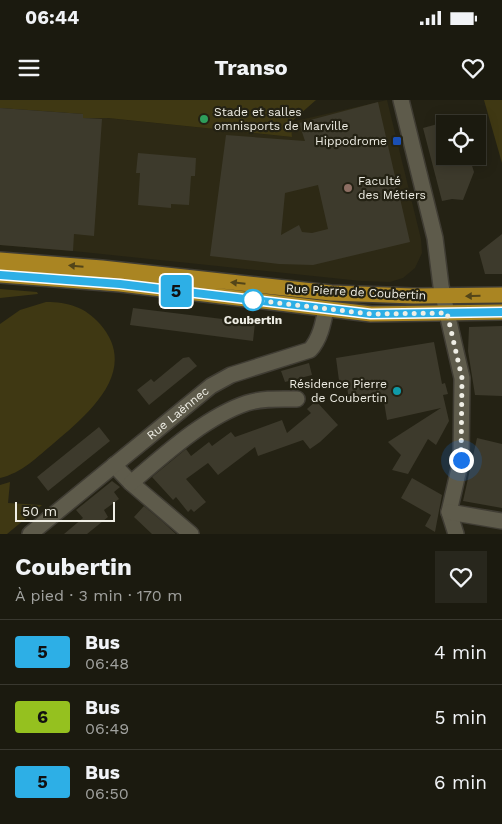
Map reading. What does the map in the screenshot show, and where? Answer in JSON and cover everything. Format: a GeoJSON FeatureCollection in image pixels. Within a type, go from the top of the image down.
{"type":"FeatureCollection","features":[{"type":"Feature","properties":{"kind":"main road","name":"Rue Pierre de Coubertin"},"geometry":{"type":"LineString","coordinates":[[0,260],[102,268],[331,293],[443,297],[502,295]]}},
{"type":"Feature","properties":{"kind":"main road","name":"Rue Pierre de Coubertin"},"geometry":{"type":"LineString","coordinates":[[0,275],[120,284],[371,314],[502,312]]}},
{"type":"Feature","properties":{"kind":"street"},"geometry":{"type":"LineString","coordinates":[[401,100],[436,238],[443,297],[462,378],[461,460],[449,512],[456,534]]}},
{"type":"Feature","properties":{"kind":"street","name":"Rue Laënnec"},"geometry":{"type":"LineString","coordinates":[[30,534],[211,386],[231,375],[310,350],[316,343],[326,309]]}},
{"type":"Feature","properties":{"kind":"street"},"geometry":{"type":"LineString","coordinates":[[131,484],[173,446],[226,413],[248,403],[269,399],[297,399]]}},
{"type":"Feature","properties":{"kind":"street"},"geometry":{"type":"LineString","coordinates":[[114,464],[131,484],[191,534]]}},
{"type":"Feature","properties":{"kind":"street"},"geometry":{"type":"LineString","coordinates":[[449,512],[502,521]]}},
{"type":"Feature","properties":{"kind":"shaded area","name":"Stade et salles omnisports de Marville"},"geometry":{"type":"Polygon","coordinates":[[[0,100],[316,100],[291,122],[292,137],[108,118],[83,118],[83,114],[0,108],[0,100]]]}},
{"type":"Feature","properties":{"kind":"shaded area"},"geometry":{"type":"Polygon","coordinates":[[[387,100],[421,239],[422,253],[415,268],[403,278],[390,282],[361,281],[0,245],[0,108],[83,114],[83,118],[107,118],[292,137],[291,122],[387,100]]]}},
{"type":"Feature","properties":{"kind":"shaded area"},"geometry":{"type":"Polygon","coordinates":[[[484,100],[502,100],[502,163],[484,100]]]}},
{"type":"Feature","properties":{"kind":"shaded area"},"geometry":{"type":"Polygon","coordinates":[[[0,289],[37,292],[38,294],[0,298],[0,289]]]}},
{"type":"Feature","properties":{"kind":"shaded area"},"geometry":{"type":"Polygon","coordinates":[[[46,302],[69,304],[88,313],[100,324],[111,341],[115,358],[112,375],[105,391],[94,405],[67,432],[29,464],[8,476],[0,478],[0,324],[20,310],[46,302]]]}},
{"type":"Feature","properties":{"kind":"shaded area"},"geometry":{"type":"Polygon","coordinates":[[[10,482],[8,503],[42,505],[7,534],[0,534],[0,485],[10,482]]]}},
{"type":"Feature","properties":{"kind":"building","name":"Faculté des Métiers"},"geometry":{"type":"Polygon","coordinates":[[[378,102],[410,242],[313,265],[279,264],[210,256],[226,135],[305,141],[299,123],[378,102]],[[318,185],[285,193],[281,235],[299,225],[302,232],[312,233],[328,229],[318,185]]]}},
{"type":"Feature","properties":{"kind":"building"},"geometry":{"type":"Polygon","coordinates":[[[0,108],[83,114],[83,118],[102,119],[94,236],[74,234],[73,251],[0,245],[0,108]]]}},
{"type":"Feature","properties":{"kind":"building"},"geometry":{"type":"Polygon","coordinates":[[[436,124],[436,165],[472,165],[474,172],[463,200],[452,199],[442,201],[423,128],[436,124]]]}},
{"type":"Feature","properties":{"kind":"building"},"geometry":{"type":"Polygon","coordinates":[[[138,153],[196,158],[195,176],[191,176],[189,205],[171,204],[171,208],[138,205],[140,173],[136,173],[138,153]]]}},
{"type":"Feature","properties":{"kind":"building"},"geometry":{"type":"Polygon","coordinates":[[[502,234],[502,274],[485,274],[479,252],[502,234]]]}},
{"type":"Feature","properties":{"kind":"building"},"geometry":{"type":"Polygon","coordinates":[[[133,308],[255,323],[253,341],[130,325],[133,308]]]}},
{"type":"Feature","properties":{"kind":"building"},"geometry":{"type":"Polygon","coordinates":[[[502,326],[502,396],[475,395],[468,351],[469,327],[502,326]]]}},
{"type":"Feature","properties":{"kind":"building","name":"Résidence Pierre de Coubertin"},"geometry":{"type":"Polygon","coordinates":[[[434,342],[442,384],[445,383],[448,394],[443,395],[449,421],[436,445],[428,439],[408,474],[392,470],[401,455],[388,442],[441,408],[387,420],[383,396],[349,400],[347,387],[340,388],[336,358],[434,342]]]}},
{"type":"Feature","properties":{"kind":"building"},"geometry":{"type":"Polygon","coordinates":[[[189,357],[197,366],[149,405],[137,390],[151,379],[154,382],[183,358],[189,357]]]}},
{"type":"Feature","properties":{"kind":"building"},"geometry":{"type":"Polygon","coordinates":[[[309,363],[312,375],[285,382],[281,371],[309,363]]]}},
{"type":"Feature","properties":{"kind":"building"},"geometry":{"type":"Polygon","coordinates":[[[316,401],[338,425],[320,442],[310,449],[303,440],[258,456],[255,447],[218,475],[208,463],[186,479],[206,502],[194,512],[191,509],[188,512],[176,497],[173,500],[152,477],[186,449],[191,456],[209,442],[212,446],[231,432],[235,437],[282,420],[287,433],[311,413],[307,409],[316,401]]]}},
{"type":"Feature","properties":{"kind":"building"},"geometry":{"type":"Polygon","coordinates":[[[99,427],[110,441],[48,491],[37,477],[99,427]]]}},
{"type":"Feature","properties":{"kind":"building"},"geometry":{"type":"Polygon","coordinates":[[[477,438],[502,444],[502,508],[463,501],[477,438]]]}},
{"type":"Feature","properties":{"kind":"building"},"geometry":{"type":"Polygon","coordinates":[[[412,478],[442,495],[435,532],[425,526],[431,515],[401,498],[412,478]]]}},
{"type":"Feature","properties":{"kind":"building"},"geometry":{"type":"Polygon","coordinates":[[[112,481],[120,487],[114,492],[119,499],[104,510],[108,517],[87,534],[64,534],[83,518],[76,510],[112,481]]]}},
{"type":"Feature","properties":{"kind":"building"},"geometry":{"type":"Polygon","coordinates":[[[144,506],[176,534],[152,534],[134,517],[144,506]]]}},
{"type":"Feature","properties":{"kind":"bus line","name":"5"},"geometry":{"type":"LineString","coordinates":[[0,275],[120,284],[371,314],[502,312]]}},
{"type":"Feature","properties":{"kind":"place","name":"Stade et salles omnisports de Marville"},"geometry":{"type":"Point","coordinates":[204,119]}},
{"type":"Feature","properties":{"kind":"place","name":"Hippodrome"},"geometry":{"type":"Point","coordinates":[397,141]}},
{"type":"Feature","properties":{"kind":"place","name":"Faculté des Métiers"},"geometry":{"type":"Point","coordinates":[348,188]}},
{"type":"Feature","properties":{"kind":"place","name":"Coubertin"},"geometry":{"type":"Point","coordinates":[253,300]}},
{"type":"Feature","properties":{"kind":"place","name":"Résidence Pierre de Coubertin"},"geometry":{"type":"Point","coordinates":[397,391]}},
{"type":"Feature","properties":{"kind":"route"},"geometry":{"type":"LineString","coordinates":[[253,300],[371,314],[447,313],[462,378],[461,460]]}}]}
